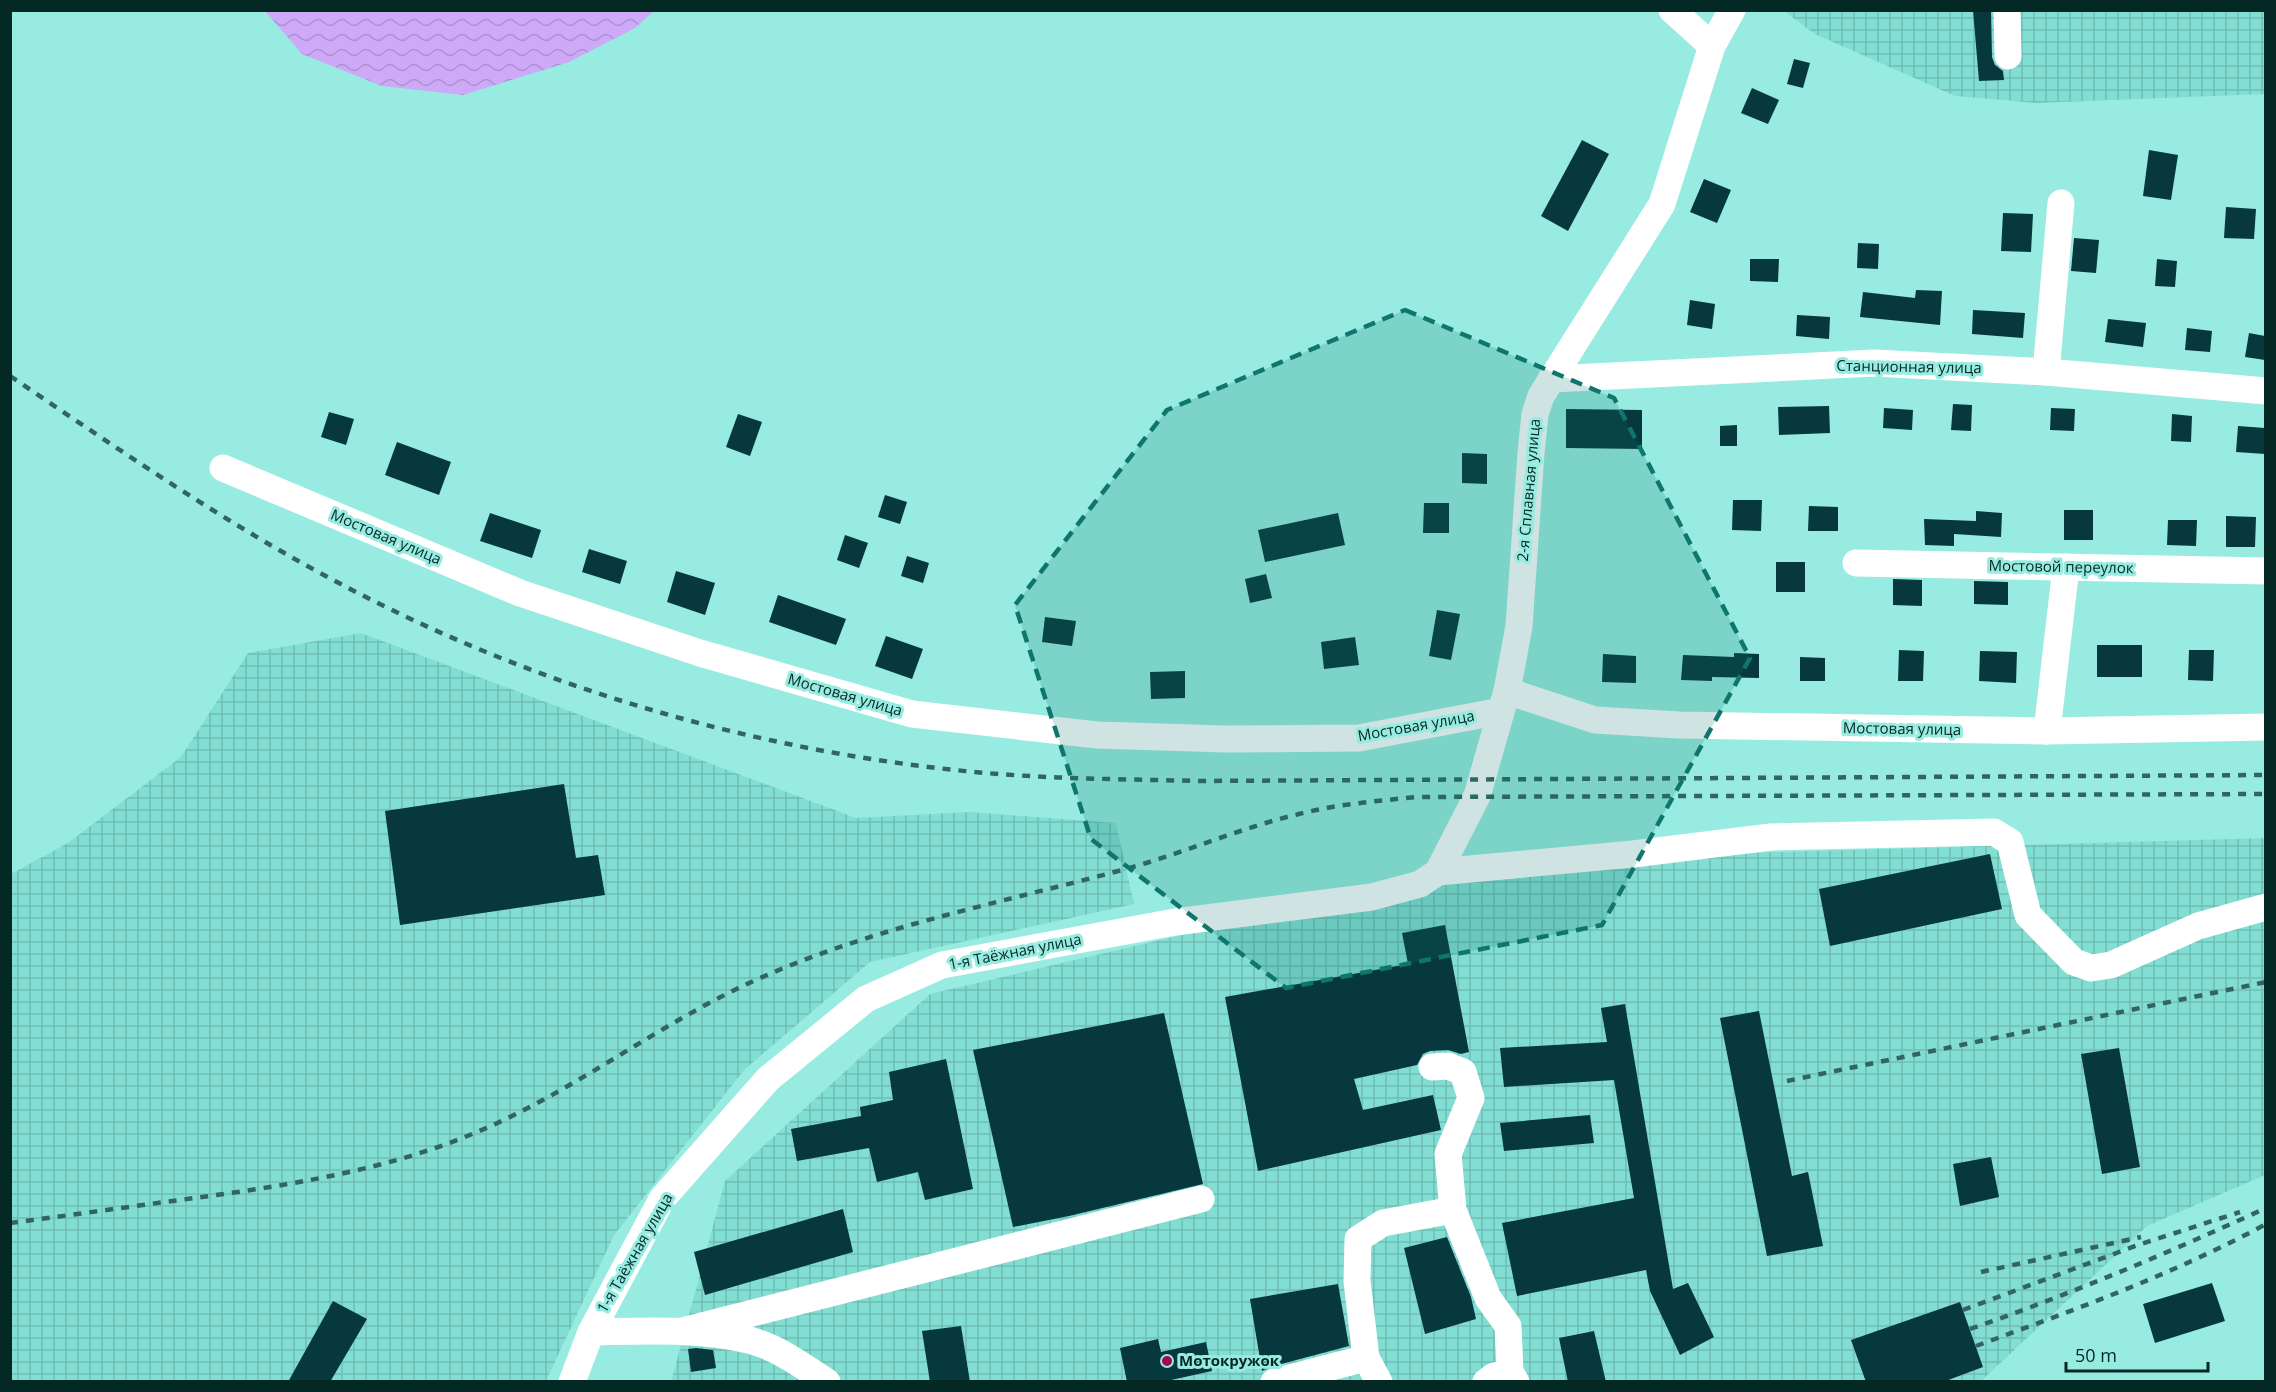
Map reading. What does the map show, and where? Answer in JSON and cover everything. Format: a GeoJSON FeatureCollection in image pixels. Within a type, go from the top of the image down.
{"type":"FeatureCollection","features":[{"type":"Feature","properties":{"kind":"street"},"geometry":{"type":"LineString","coordinates":[[1672,10],[1712,46]]}},
{"type":"Feature","properties":{"kind":"street","name":"2-я Сплавная улица"},"geometry":{"type":"LineString","coordinates":[[1438,872],[1477,796],[1504,701],[1519,626],[1535,414],[1541,396],[1662,204],[1712,46],[1732,10]]}},
{"type":"Feature","properties":{"kind":"street"},"geometry":{"type":"LineString","coordinates":[[2007,10],[2008,56]]}},
{"type":"Feature","properties":{"kind":"street"},"geometry":{"type":"LineString","coordinates":[[2046,372],[2061,203]]}},
{"type":"Feature","properties":{"kind":"street","name":"Станционная улица"},"geometry":{"type":"LineString","coordinates":[[1551,379],[1874,363],[2046,372],[2265,391]]}},
{"type":"Feature","properties":{"kind":"street","name":"Мостовая улица"},"geometry":{"type":"LineString","coordinates":[[223,468],[520,593],[700,653],[912,714],[1097,735],[1225,739],[1359,738],[1504,701],[1595,720],[1679,725],[2047,731],[2265,727]]}},
{"type":"Feature","properties":{"kind":"street","name":"Мостовой переулок"},"geometry":{"type":"LineString","coordinates":[[1856,563],[2265,571]]}},
{"type":"Feature","properties":{"kind":"street"},"geometry":{"type":"LineString","coordinates":[[2047,731],[2066,567]]}},
{"type":"Feature","properties":{"kind":"street"},"geometry":{"type":"LineString","coordinates":[[1438,872],[1633,854],[1771,837],[1994,832],[2010,842],[2028,915],[2074,962],[2091,968],[2111,965],[2198,926],[2265,907]]}},
{"type":"Feature","properties":{"kind":"street","name":"1-я Таёжная улица"},"geometry":{"type":"LineString","coordinates":[[572,1382],[591,1332],[662,1199],[768,1079],[866,999],[942,965],[1175,921],[1372,897],[1420,884],[1438,872]]}},
{"type":"Feature","properties":{"kind":"street"},"geometry":{"type":"LineString","coordinates":[[1432,1067],[1448,1066],[1464,1072],[1471,1098],[1448,1154],[1453,1210],[1488,1298],[1508,1326],[1504,1378]]}},
{"type":"Feature","properties":{"kind":"street"},"geometry":{"type":"LineString","coordinates":[[682,1331],[1201,1199]]}},
{"type":"Feature","properties":{"kind":"street"},"geometry":{"type":"LineString","coordinates":[[1379,1382],[1366,1358],[1357,1281],[1358,1239],[1383,1223],[1453,1210]]}},
{"type":"Feature","properties":{"kind":"street"},"geometry":{"type":"LineString","coordinates":[[591,1332],[682,1331],[750,1340],[777,1351],[827,1382]]}},
{"type":"Feature","properties":{"kind":"street"},"geometry":{"type":"LineString","coordinates":[[1274,1382],[1366,1358]]}},
{"type":"Feature","properties":{"kind":"highlighted area"},"geometry":{"type":"Polygon","coordinates":[[[1405,310],[1614,398],[1750,658],[1602,925],[1286,988],[1091,839],[1015,605],[1167,410],[1405,310]]]}},
{"type":"Feature","properties":{"kind":"shaded area"},"geometry":{"type":"Polygon","coordinates":[[[1784,11],[2265,11],[2265,94],[2036,103],[1955,96],[1815,34],[1784,11]]]}},
{"type":"Feature","properties":{"kind":"shaded area"},"geometry":{"type":"Polygon","coordinates":[[[361,633],[856,818],[969,812],[1116,823],[1134,904],[870,962],[744,1070],[614,1235],[546,1381],[11,1382],[11,874],[68,843],[181,757],[248,653],[361,633]]]}},
{"type":"Feature","properties":{"kind":"shaded area"},"geometry":{"type":"Polygon","coordinates":[[[2265,838],[2265,1175],[2147,1226],[1981,1381],[671,1382],[725,1181],[930,994],[1502,860],[2265,838]]]}},
{"type":"Feature","properties":{"kind":"water"},"geometry":{"type":"Polygon","coordinates":[[[265,11],[654,11],[635,28],[569,62],[463,95],[382,86],[302,54],[265,11]]]}},
{"type":"Feature","properties":{"kind":"building"},"geometry":{"type":"Polygon","coordinates":[[[1973,10],[1991,10],[1992,57],[1995,65],[2003,71],[2004,80],[1979,81],[1973,10]]]}},
{"type":"Feature","properties":{"kind":"building"},"geometry":{"type":"Polygon","coordinates":[[[1794,59],[1810,63],[1803,88],[1787,84],[1794,59]]]}},
{"type":"Feature","properties":{"kind":"building"},"geometry":{"type":"Polygon","coordinates":[[[1752,88],[1779,100],[1768,124],[1741,113],[1752,88]]]}},
{"type":"Feature","properties":{"kind":"building"},"geometry":{"type":"Polygon","coordinates":[[[1582,140],[1609,154],[1568,231],[1541,216],[1582,140]]]}},
{"type":"Feature","properties":{"kind":"building"},"geometry":{"type":"Polygon","coordinates":[[[2149,150],[2178,155],[2171,200],[2143,196],[2149,150]]]}},
{"type":"Feature","properties":{"kind":"building"},"geometry":{"type":"Polygon","coordinates":[[[1704,179],[1731,190],[1717,223],[1690,212],[1704,179]]]}},
{"type":"Feature","properties":{"kind":"building"},"geometry":{"type":"Polygon","coordinates":[[[2226,207],[2256,209],[2254,239],[2224,238],[2226,207]]]}},
{"type":"Feature","properties":{"kind":"building"},"geometry":{"type":"Polygon","coordinates":[[[2003,213],[2033,214],[2031,252],[2001,251],[2003,213]]]}},
{"type":"Feature","properties":{"kind":"building"},"geometry":{"type":"Polygon","coordinates":[[[2074,238],[2099,240],[2096,273],[2071,271],[2074,238]]]}},
{"type":"Feature","properties":{"kind":"building"},"geometry":{"type":"Polygon","coordinates":[[[1858,243],[1879,244],[1878,269],[1857,268],[1858,243]]]}},
{"type":"Feature","properties":{"kind":"building"},"geometry":{"type":"Polygon","coordinates":[[[1750,259],[1779,259],[1778,282],[1750,281],[1750,259]]]}},
{"type":"Feature","properties":{"kind":"building"},"geometry":{"type":"Polygon","coordinates":[[[2157,259],[2177,261],[2175,287],[2155,286],[2157,259]]]}},
{"type":"Feature","properties":{"kind":"building"},"geometry":{"type":"Polygon","coordinates":[[[1916,290],[1942,291],[1940,325],[1860,317],[1863,292],[1915,298],[1916,290]]]}},
{"type":"Feature","properties":{"kind":"building"},"geometry":{"type":"Polygon","coordinates":[[[1690,300],[1715,304],[1712,329],[1687,325],[1690,300]]]}},
{"type":"Feature","properties":{"kind":"building"},"geometry":{"type":"Polygon","coordinates":[[[1973,310],[2025,313],[2023,338],[1972,334],[1973,310]]]}},
{"type":"Feature","properties":{"kind":"building"},"geometry":{"type":"Polygon","coordinates":[[[1797,315],[1830,317],[1829,339],[1796,336],[1797,315]]]}},
{"type":"Feature","properties":{"kind":"building"},"geometry":{"type":"Polygon","coordinates":[[[2108,319],[2146,323],[2143,347],[2105,342],[2108,319]]]}},
{"type":"Feature","properties":{"kind":"building"},"geometry":{"type":"Polygon","coordinates":[[[2187,328],[2212,331],[2210,352],[2185,350],[2187,328]]]}},
{"type":"Feature","properties":{"kind":"building"},"geometry":{"type":"Polygon","coordinates":[[[2249,333],[2265,336],[2265,360],[2245,357],[2249,333]]]}},
{"type":"Feature","properties":{"kind":"building"},"geometry":{"type":"Polygon","coordinates":[[[1953,404],[1972,405],[1971,431],[1951,430],[1953,404]]]}},
{"type":"Feature","properties":{"kind":"building"},"geometry":{"type":"Polygon","coordinates":[[[1829,406],[1830,433],[1779,435],[1778,407],[1829,406]]]}},
{"type":"Feature","properties":{"kind":"building"},"geometry":{"type":"Polygon","coordinates":[[[1884,408],[1913,410],[1912,430],[1883,428],[1884,408]]]}},
{"type":"Feature","properties":{"kind":"building"},"geometry":{"type":"Polygon","coordinates":[[[2051,408],[2075,409],[2074,431],[2050,430],[2051,408]]]}},
{"type":"Feature","properties":{"kind":"building"},"geometry":{"type":"Polygon","coordinates":[[[1566,409],[1642,410],[1642,449],[1566,448],[1566,409]]]}},
{"type":"Feature","properties":{"kind":"building"},"geometry":{"type":"Polygon","coordinates":[[[329,412],[354,419],[346,445],[321,437],[329,412]]]}},
{"type":"Feature","properties":{"kind":"building"},"geometry":{"type":"Polygon","coordinates":[[[738,414],[762,422],[750,456],[726,447],[738,414]]]}},
{"type":"Feature","properties":{"kind":"building"},"geometry":{"type":"Polygon","coordinates":[[[2172,414],[2192,416],[2191,442],[2171,441],[2172,414]]]}},
{"type":"Feature","properties":{"kind":"building"},"geometry":{"type":"Polygon","coordinates":[[[1737,425],[1737,446],[1720,446],[1720,426],[1737,425]]]}},
{"type":"Feature","properties":{"kind":"building"},"geometry":{"type":"Polygon","coordinates":[[[2238,426],[2265,428],[2265,454],[2236,452],[2238,426]]]}},
{"type":"Feature","properties":{"kind":"building"},"geometry":{"type":"Polygon","coordinates":[[[397,442],[451,462],[439,495],[385,475],[397,442]]]}},
{"type":"Feature","properties":{"kind":"building"},"geometry":{"type":"Polygon","coordinates":[[[1462,453],[1487,454],[1487,484],[1462,483],[1462,453]]]}},
{"type":"Feature","properties":{"kind":"building"},"geometry":{"type":"Polygon","coordinates":[[[885,495],[907,502],[900,524],[878,517],[885,495]]]}},
{"type":"Feature","properties":{"kind":"building"},"geometry":{"type":"Polygon","coordinates":[[[1733,500],[1762,500],[1761,531],[1732,530],[1733,500]]]}},
{"type":"Feature","properties":{"kind":"building"},"geometry":{"type":"Polygon","coordinates":[[[1424,503],[1449,503],[1449,533],[1423,533],[1424,503]]]}},
{"type":"Feature","properties":{"kind":"building"},"geometry":{"type":"Polygon","coordinates":[[[1809,506],[1838,507],[1838,531],[1808,531],[1809,506]]]}},
{"type":"Feature","properties":{"kind":"building"},"geometry":{"type":"Polygon","coordinates":[[[2064,510],[2093,510],[2093,540],[2064,540],[2064,510]]]}},
{"type":"Feature","properties":{"kind":"building"},"geometry":{"type":"Polygon","coordinates":[[[1976,511],[2002,513],[2001,537],[1954,534],[1954,546],[1925,545],[1924,519],[1976,521],[1976,511]]]}},
{"type":"Feature","properties":{"kind":"building"},"geometry":{"type":"Polygon","coordinates":[[[490,513],[541,530],[532,558],[480,541],[490,513]]]}},
{"type":"Feature","properties":{"kind":"building"},"geometry":{"type":"Polygon","coordinates":[[[1338,513],[1345,545],[1265,562],[1258,530],[1338,513]]]}},
{"type":"Feature","properties":{"kind":"building"},"geometry":{"type":"Polygon","coordinates":[[[2226,516],[2256,517],[2255,547],[2226,547],[2226,516]]]}},
{"type":"Feature","properties":{"kind":"building"},"geometry":{"type":"Polygon","coordinates":[[[2168,520],[2197,520],[2196,546],[2167,545],[2168,520]]]}},
{"type":"Feature","properties":{"kind":"building"},"geometry":{"type":"Polygon","coordinates":[[[845,535],[868,543],[859,568],[837,560],[845,535]]]}},
{"type":"Feature","properties":{"kind":"building"},"geometry":{"type":"Polygon","coordinates":[[[589,549],[627,561],[620,584],[582,572],[589,549]]]}},
{"type":"Feature","properties":{"kind":"building"},"geometry":{"type":"Polygon","coordinates":[[[907,556],[929,563],[923,583],[901,576],[907,556]]]}},
{"type":"Feature","properties":{"kind":"building"},"geometry":{"type":"Polygon","coordinates":[[[1776,562],[1805,562],[1805,592],[1776,592],[1776,562]]]}},
{"type":"Feature","properties":{"kind":"building"},"geometry":{"type":"Polygon","coordinates":[[[676,571],[715,583],[705,615],[667,602],[676,571]]]}},
{"type":"Feature","properties":{"kind":"building"},"geometry":{"type":"Polygon","coordinates":[[[1266,574],[1272,598],[1250,603],[1245,579],[1266,574]]]}},
{"type":"Feature","properties":{"kind":"building"},"geometry":{"type":"Polygon","coordinates":[[[1893,579],[1922,580],[1922,606],[1893,605],[1893,579]]]}},
{"type":"Feature","properties":{"kind":"building"},"geometry":{"type":"Polygon","coordinates":[[[1974,581],[2008,582],[2008,605],[1974,604],[1974,581]]]}},
{"type":"Feature","properties":{"kind":"building"},"geometry":{"type":"Polygon","coordinates":[[[778,595],[846,619],[836,645],[769,622],[778,595]]]}},
{"type":"Feature","properties":{"kind":"building"},"geometry":{"type":"Polygon","coordinates":[[[1437,610],[1460,614],[1451,660],[1429,656],[1437,610]]]}},
{"type":"Feature","properties":{"kind":"building"},"geometry":{"type":"Polygon","coordinates":[[[1045,617],[1076,621],[1072,646],[1042,642],[1045,617]]]}},
{"type":"Feature","properties":{"kind":"building"},"geometry":{"type":"Polygon","coordinates":[[[886,636],[923,649],[912,679],[875,666],[886,636]]]}},
{"type":"Feature","properties":{"kind":"building"},"geometry":{"type":"Polygon","coordinates":[[[1355,637],[1359,665],[1324,669],[1321,642],[1355,637]]]}},
{"type":"Feature","properties":{"kind":"building"},"geometry":{"type":"Polygon","coordinates":[[[2097,645],[2142,645],[2142,677],[2097,677],[2097,645]]]}},
{"type":"Feature","properties":{"kind":"building"},"geometry":{"type":"Polygon","coordinates":[[[1899,650],[1924,651],[1923,681],[1898,681],[1899,650]]]}},
{"type":"Feature","properties":{"kind":"building"},"geometry":{"type":"Polygon","coordinates":[[[2189,650],[2214,650],[2213,681],[2188,680],[2189,650]]]}},
{"type":"Feature","properties":{"kind":"building"},"geometry":{"type":"Polygon","coordinates":[[[1980,651],[2017,652],[2016,683],[1979,681],[1980,651]]]}},
{"type":"Feature","properties":{"kind":"building"},"geometry":{"type":"Polygon","coordinates":[[[1734,653],[1759,654],[1759,678],[1712,677],[1712,681],[1681,680],[1683,655],[1734,657],[1734,653]]]}},
{"type":"Feature","properties":{"kind":"building"},"geometry":{"type":"Polygon","coordinates":[[[1603,654],[1636,656],[1636,683],[1602,682],[1603,654]]]}},
{"type":"Feature","properties":{"kind":"building"},"geometry":{"type":"Polygon","coordinates":[[[1800,657],[1825,658],[1825,681],[1800,681],[1800,657]]]}},
{"type":"Feature","properties":{"kind":"building"},"geometry":{"type":"Polygon","coordinates":[[[1185,671],[1185,698],[1151,699],[1150,672],[1185,671]]]}},
{"type":"Feature","properties":{"kind":"building"},"geometry":{"type":"Polygon","coordinates":[[[564,784],[576,858],[598,855],[605,895],[400,925],[385,811],[564,784]]]}},
{"type":"Feature","properties":{"kind":"building"},"geometry":{"type":"Polygon","coordinates":[[[1990,854],[2002,909],[1830,946],[1819,889],[1990,854]]]}},
{"type":"Feature","properties":{"kind":"building"},"geometry":{"type":"Polygon","coordinates":[[[1445,925],[1469,1052],[1461,1054],[1448,1050],[1430,1051],[1423,1054],[1417,1065],[1354,1079],[1363,1110],[1433,1095],[1441,1130],[1258,1171],[1225,997],[1408,964],[1402,933],[1445,925]]]}},
{"type":"Feature","properties":{"kind":"building"},"geometry":{"type":"Polygon","coordinates":[[[1625,1004],[1673,1289],[1688,1283],[1714,1337],[1680,1355],[1650,1291],[1646,1270],[1517,1296],[1502,1223],[1634,1198],[1614,1080],[1504,1087],[1500,1048],[1607,1042],[1601,1008],[1625,1004]]]}},
{"type":"Feature","properties":{"kind":"building"},"geometry":{"type":"Polygon","coordinates":[[[1759,1011],[1792,1176],[1808,1172],[1823,1246],[1767,1256],[1720,1018],[1759,1011]]]}},
{"type":"Feature","properties":{"kind":"building"},"geometry":{"type":"Polygon","coordinates":[[[1164,1013],[1203,1184],[1013,1227],[973,1050],[1164,1013]]]}},
{"type":"Feature","properties":{"kind":"building"},"geometry":{"type":"Polygon","coordinates":[[[2119,1048],[2140,1167],[2102,1174],[2081,1054],[2119,1048]]]}},
{"type":"Feature","properties":{"kind":"building"},"geometry":{"type":"Polygon","coordinates":[[[946,1059],[973,1189],[925,1200],[918,1172],[877,1182],[869,1148],[797,1161],[791,1129],[861,1116],[860,1107],[893,1100],[889,1072],[946,1059]]]}},
{"type":"Feature","properties":{"kind":"building"},"geometry":{"type":"Polygon","coordinates":[[[1590,1115],[1594,1143],[1504,1151],[1500,1123],[1590,1115]]]}},
{"type":"Feature","properties":{"kind":"building"},"geometry":{"type":"Polygon","coordinates":[[[1991,1157],[1999,1197],[1960,1206],[1953,1164],[1991,1157]]]}},
{"type":"Feature","properties":{"kind":"building"},"geometry":{"type":"Polygon","coordinates":[[[843,1209],[853,1252],[705,1295],[694,1252],[843,1209]]]}},
{"type":"Feature","properties":{"kind":"building"},"geometry":{"type":"Polygon","coordinates":[[[1447,1237],[1471,1297],[1476,1319],[1425,1334],[1404,1248],[1447,1237]]]}},
{"type":"Feature","properties":{"kind":"building"},"geometry":{"type":"Polygon","coordinates":[[[2212,1283],[2225,1321],[2155,1343],[2143,1304],[2212,1283]]]}},
{"type":"Feature","properties":{"kind":"building"},"geometry":{"type":"Polygon","coordinates":[[[1338,1284],[1349,1346],[1262,1371],[1250,1299],[1338,1284]]]}},
{"type":"Feature","properties":{"kind":"building"},"geometry":{"type":"Polygon","coordinates":[[[333,1301],[367,1319],[330,1382],[288,1382],[333,1301]]]}},
{"type":"Feature","properties":{"kind":"building"},"geometry":{"type":"Polygon","coordinates":[[[1960,1302],[1983,1367],[1943,1382],[1866,1382],[1851,1340],[1960,1302]]]}},
{"type":"Feature","properties":{"kind":"building"},"geometry":{"type":"Polygon","coordinates":[[[961,1326],[970,1382],[930,1382],[922,1331],[961,1326]]]}},
{"type":"Feature","properties":{"kind":"building"},"geometry":{"type":"Polygon","coordinates":[[[1594,1331],[1606,1382],[1568,1382],[1559,1338],[1594,1331]]]}},
{"type":"Feature","properties":{"kind":"building","name":"Мотокружок"},"geometry":{"type":"Polygon","coordinates":[[[1158,1339],[1161,1352],[1206,1342],[1212,1371],[1162,1382],[1127,1382],[1120,1348],[1158,1339]]]}},
{"type":"Feature","properties":{"kind":"building"},"geometry":{"type":"Polygon","coordinates":[[[688,1349],[713,1350],[716,1368],[691,1372],[688,1349]]]}},
{"type":"Feature","properties":{"kind":"railway"},"geometry":{"type":"LineString","coordinates":[[10,376],[171,484],[253,535],[337,582],[484,651],[637,706],[715,727],[875,760],[1016,775],[1199,781],[2266,775]]}},
{"type":"Feature","properties":{"kind":"railway"},"geometry":{"type":"LineString","coordinates":[[10,1223],[267,1188],[409,1157],[477,1132],[513,1115],[549,1097],[722,996],[802,961],[892,930],[1122,870],[1254,826],[1328,808],[1417,797],[2266,794]]}},
{"type":"Feature","properties":{"kind":"railway"},"geometry":{"type":"LineString","coordinates":[[1787,1081],[2266,982]]}},
{"type":"Feature","properties":{"kind":"railway"},"geometry":{"type":"LineString","coordinates":[[1970,1329],[2119,1272],[2266,1208]]}},
{"type":"Feature","properties":{"kind":"railway"},"geometry":{"type":"LineString","coordinates":[[1963,1310],[2138,1245],[2240,1212]]}},
{"type":"Feature","properties":{"kind":"railway"},"geometry":{"type":"LineString","coordinates":[[1976,1346],[2160,1275],[2266,1224]]}},
{"type":"Feature","properties":{"kind":"railway"},"geometry":{"type":"LineString","coordinates":[[1981,1272],[2141,1237]]}},
{"type":"Feature","properties":{"kind":"place","name":"Мотокружок"},"geometry":{"type":"Point","coordinates":[1167,1361]}}]}
